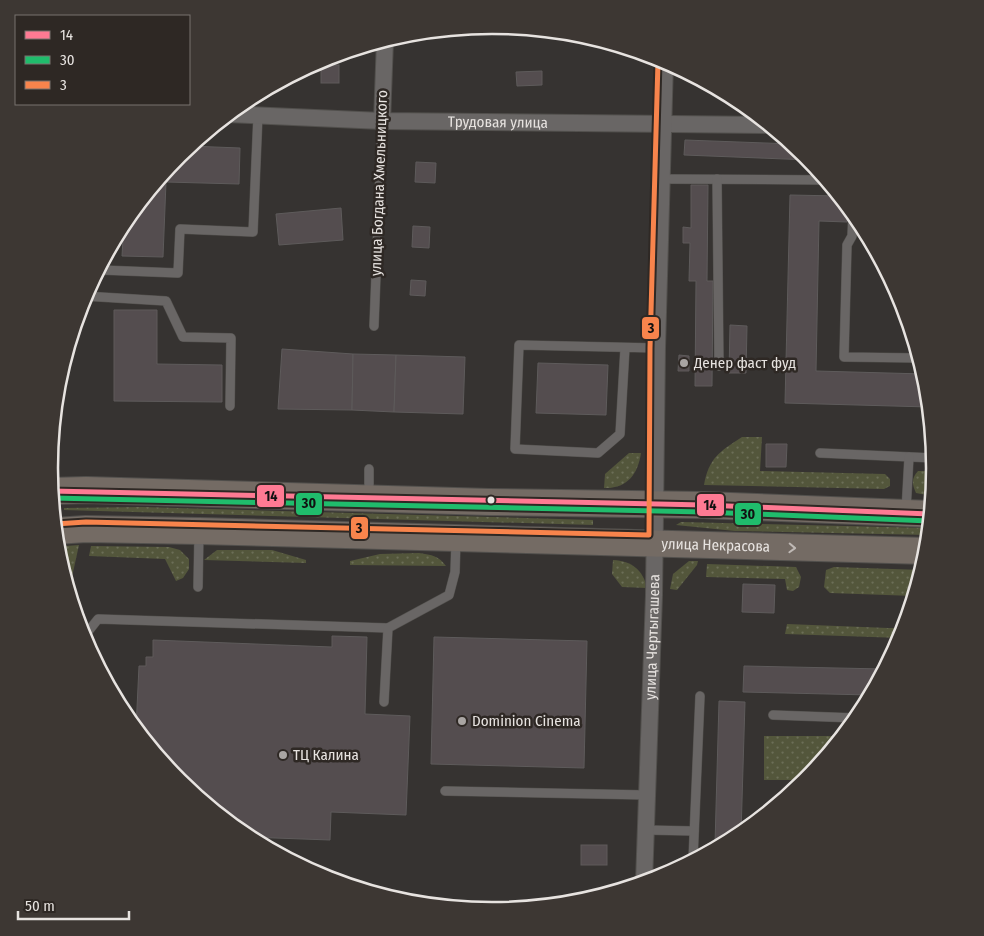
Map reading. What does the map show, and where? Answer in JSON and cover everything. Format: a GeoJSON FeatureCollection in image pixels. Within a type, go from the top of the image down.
{"type":"FeatureCollection","features":[{"type":"Feature","properties":{"kind":"main road"},"geometry":{"type":"LineString","coordinates":[[59,491],[918,513]]}},
{"type":"Feature","properties":{"kind":"main road","name":"улица Некрасова"},"geometry":{"type":"LineString","coordinates":[[62,531],[86,529],[199,531],[918,551]]}},
{"type":"Feature","properties":{"kind":"street","name":"улица Богдана Хмельницкого"},"geometry":{"type":"LineString","coordinates":[[382,121],[385,48]]}},
{"type":"Feature","properties":{"kind":"street","name":"улица Чертыгашева"},"geometry":{"type":"LineString","coordinates":[[644,874],[656,543],[656,348],[665,70]]}},
{"type":"Feature","properties":{"kind":"street","name":"Трудовая улица"},"geometry":{"type":"LineString","coordinates":[[240,114],[382,121],[758,125]]}},
{"type":"Feature","properties":{"kind":"lane"},"geometry":{"type":"LineString","coordinates":[[106,270],[178,273],[180,229],[253,232],[258,115]]}},
{"type":"Feature","properties":{"kind":"lane","name":"улица Богдана Хмельницкого"},"geometry":{"type":"LineString","coordinates":[[374,326],[382,121]]}},
{"type":"Feature","properties":{"kind":"lane"},"geometry":{"type":"LineString","coordinates":[[661,179],[816,180]]}},
{"type":"Feature","properties":{"kind":"lane"},"geometry":{"type":"LineString","coordinates":[[717,179],[719,366]]}},
{"type":"Feature","properties":{"kind":"lane"},"geometry":{"type":"LineString","coordinates":[[853,227],[852,236],[847,245],[844,357],[911,358]]}},
{"type":"Feature","properties":{"kind":"lane"},"geometry":{"type":"LineString","coordinates":[[94,297],[166,301],[183,337],[231,338],[230,406]]}},
{"type":"Feature","properties":{"kind":"lane"},"geometry":{"type":"LineString","coordinates":[[625,348],[620,434],[598,452],[515,450],[519,345],[656,348]]}},
{"type":"Feature","properties":{"kind":"lane"},"geometry":{"type":"LineString","coordinates":[[820,453],[926,458]]}},
{"type":"Feature","properties":{"kind":"lane"},"geometry":{"type":"LineString","coordinates":[[909,457],[918,513]]}},
{"type":"Feature","properties":{"kind":"lane"},"geometry":{"type":"LineString","coordinates":[[369,469],[369,499]]}},
{"type":"Feature","properties":{"kind":"lane"},"geometry":{"type":"LineString","coordinates":[[198,587],[199,531]]}},
{"type":"Feature","properties":{"kind":"lane"},"geometry":{"type":"LineString","coordinates":[[90,630],[98,620],[388,628],[449,595],[455,572],[456,538]]}},
{"type":"Feature","properties":{"kind":"lane"},"geometry":{"type":"LineString","coordinates":[[384,702],[388,628]]}},
{"type":"Feature","properties":{"kind":"lane"},"geometry":{"type":"LineString","coordinates":[[693,852],[700,696]]}},
{"type":"Feature","properties":{"kind":"lane"},"geometry":{"type":"LineString","coordinates":[[773,715],[847,718]]}},
{"type":"Feature","properties":{"kind":"lane"},"geometry":{"type":"LineString","coordinates":[[445,791],[647,795]]}},
{"type":"Feature","properties":{"kind":"lane"},"geometry":{"type":"LineString","coordinates":[[646,830],[694,831]]}},
{"type":"Feature","properties":{"kind":"green space"},"geometry":{"type":"Polygon","coordinates":[[[742,437],[762,437],[760,471],[885,474],[890,479],[890,486],[884,489],[704,485],[709,468],[716,456],[742,437]]]}},
{"type":"Feature","properties":{"kind":"green space"},"geometry":{"type":"Polygon","coordinates":[[[629,453],[641,453],[634,474],[619,486],[604,488],[605,474],[629,453]]]}},
{"type":"Feature","properties":{"kind":"green space"},"geometry":{"type":"Polygon","coordinates":[[[918,471],[926,471],[925,495],[916,493],[913,482],[918,471]]]}},
{"type":"Feature","properties":{"kind":"green space"},"geometry":{"type":"Polygon","coordinates":[[[142,507],[593,520],[593,525],[64,510],[64,508],[142,507]]]}},
{"type":"Feature","properties":{"kind":"green space"},"geometry":{"type":"Polygon","coordinates":[[[681,522],[922,528],[921,535],[735,531],[676,525],[681,522]]]}},
{"type":"Feature","properties":{"kind":"green space"},"geometry":{"type":"Polygon","coordinates":[[[79,545],[72,576],[66,553],[66,546],[79,545]]]}},
{"type":"Feature","properties":{"kind":"green space"},"geometry":{"type":"Polygon","coordinates":[[[91,546],[169,547],[180,550],[189,559],[189,569],[183,578],[176,581],[165,559],[89,556],[91,546]]]}},
{"type":"Feature","properties":{"kind":"green space"},"geometry":{"type":"Polygon","coordinates":[[[217,550],[272,550],[306,560],[306,563],[204,560],[217,550]]]}},
{"type":"Feature","properties":{"kind":"green space"},"geometry":{"type":"Polygon","coordinates":[[[419,553],[435,556],[446,566],[350,565],[350,561],[380,554],[419,553]]]}},
{"type":"Feature","properties":{"kind":"green space"},"geometry":{"type":"Polygon","coordinates":[[[613,560],[626,562],[636,568],[643,576],[647,588],[622,587],[612,574],[613,560]]]}},
{"type":"Feature","properties":{"kind":"green space"},"geometry":{"type":"Polygon","coordinates":[[[689,561],[698,561],[697,565],[677,590],[670,589],[673,574],[689,561]]]}},
{"type":"Feature","properties":{"kind":"green space"},"geometry":{"type":"Polygon","coordinates":[[[707,564],[796,567],[801,577],[799,587],[793,591],[787,590],[785,579],[706,577],[707,564]]]}},
{"type":"Feature","properties":{"kind":"green space"},"geometry":{"type":"Polygon","coordinates":[[[834,567],[914,570],[907,596],[830,593],[824,587],[826,570],[834,567]]]}},
{"type":"Feature","properties":{"kind":"green space"},"geometry":{"type":"Polygon","coordinates":[[[787,624],[895,628],[891,638],[785,634],[787,624]]]}},
{"type":"Feature","properties":{"kind":"green space"},"geometry":{"type":"Polygon","coordinates":[[[764,736],[834,736],[793,780],[764,780],[764,736]]]}},
{"type":"Feature","properties":{"kind":"building"},"geometry":{"type":"Polygon","coordinates":[[[331,65],[339,65],[339,83],[321,83],[321,69],[331,65]]]}},
{"type":"Feature","properties":{"kind":"building"},"geometry":{"type":"Polygon","coordinates":[[[542,71],[542,85],[517,86],[516,72],[542,71]]]}},
{"type":"Feature","properties":{"kind":"building"},"geometry":{"type":"Polygon","coordinates":[[[685,140],[780,144],[797,159],[684,155],[685,140]]]}},
{"type":"Feature","properties":{"kind":"building"},"geometry":{"type":"Polygon","coordinates":[[[201,146],[240,148],[239,184],[166,182],[201,146]]]}},
{"type":"Feature","properties":{"kind":"building"},"geometry":{"type":"Polygon","coordinates":[[[416,162],[436,163],[435,183],[415,182],[416,162]]]}},
{"type":"Feature","properties":{"kind":"building"},"geometry":{"type":"Polygon","coordinates":[[[166,182],[163,257],[122,256],[123,240],[147,204],[166,182]]]}},
{"type":"Feature","properties":{"kind":"building"},"geometry":{"type":"Polygon","coordinates":[[[691,185],[708,185],[707,281],[713,281],[712,386],[695,386],[696,281],[689,281],[690,243],[683,243],[683,227],[691,228],[691,185]]]}},
{"type":"Feature","properties":{"kind":"building"},"geometry":{"type":"Polygon","coordinates":[[[790,195],[830,196],[847,218],[847,222],[819,221],[816,371],[916,374],[922,407],[785,403],[790,195]]]}},
{"type":"Feature","properties":{"kind":"building"},"geometry":{"type":"Polygon","coordinates":[[[341,208],[343,240],[279,245],[276,214],[341,208]]]}},
{"type":"Feature","properties":{"kind":"building"},"geometry":{"type":"Polygon","coordinates":[[[413,226],[430,227],[429,248],[412,247],[413,226]]]}},
{"type":"Feature","properties":{"kind":"building"},"geometry":{"type":"Polygon","coordinates":[[[411,280],[426,281],[425,296],[410,295],[411,280]]]}},
{"type":"Feature","properties":{"kind":"building"},"geometry":{"type":"Polygon","coordinates":[[[114,310],[157,310],[157,364],[222,365],[222,402],[114,401],[114,310]]]}},
{"type":"Feature","properties":{"kind":"building"},"geometry":{"type":"Polygon","coordinates":[[[730,325],[747,326],[746,373],[729,373],[730,325]]]}},
{"type":"Feature","properties":{"kind":"building"},"geometry":{"type":"Polygon","coordinates":[[[282,349],[353,354],[352,410],[278,409],[282,349]]]}},
{"type":"Feature","properties":{"kind":"building"},"geometry":{"type":"Polygon","coordinates":[[[353,354],[396,355],[394,412],[352,410],[353,354]]]}},
{"type":"Feature","properties":{"kind":"building"},"geometry":{"type":"Polygon","coordinates":[[[396,355],[465,357],[463,414],[394,412],[396,355]]]}},
{"type":"Feature","properties":{"kind":"building","name":"Денер фаст фуд"},"geometry":{"type":"Polygon","coordinates":[[[679,355],[689,356],[689,371],[678,371],[679,355]]]}},
{"type":"Feature","properties":{"kind":"building"},"geometry":{"type":"Polygon","coordinates":[[[538,363],[608,365],[606,415],[536,413],[538,363]]]}},
{"type":"Feature","properties":{"kind":"building"},"geometry":{"type":"Polygon","coordinates":[[[766,444],[787,444],[786,467],[766,467],[766,444]]]}},
{"type":"Feature","properties":{"kind":"building"},"geometry":{"type":"Polygon","coordinates":[[[743,584],[775,585],[774,613],[742,612],[743,584]]]}},
{"type":"Feature","properties":{"kind":"building","name":"ТЦ Калина"},"geometry":{"type":"Polygon","coordinates":[[[332,636],[367,637],[365,714],[410,716],[406,815],[331,812],[330,840],[265,838],[228,813],[185,775],[147,732],[137,717],[139,666],[146,666],[146,657],[153,657],[153,640],[332,647],[332,636]]]}},
{"type":"Feature","properties":{"kind":"building"},"geometry":{"type":"Polygon","coordinates":[[[434,637],[587,641],[584,768],[431,764],[434,637]]]}},
{"type":"Feature","properties":{"kind":"building"},"geometry":{"type":"Polygon","coordinates":[[[744,666],[876,669],[862,695],[743,692],[744,666]]]}},
{"type":"Feature","properties":{"kind":"building"},"geometry":{"type":"Polygon","coordinates":[[[719,701],[745,702],[741,823],[715,840],[719,701]]]}},
{"type":"Feature","properties":{"kind":"building"},"geometry":{"type":"Polygon","coordinates":[[[581,845],[607,845],[607,865],[581,865],[581,845]]]}},
{"type":"Feature","properties":{"kind":"transit line","name":"3"},"geometry":{"type":"LineString","coordinates":[[61,524],[86,522],[649,535],[650,348],[658,67]]}},
{"type":"Feature","properties":{"kind":"transit line","name":"14"},"geometry":{"type":"LineString","coordinates":[[59,491],[704,505],[924,514]]}},
{"type":"Feature","properties":{"kind":"transit line","name":"30"},"geometry":{"type":"LineString","coordinates":[[59,498],[704,512],[923,521]]}},
{"type":"Feature","properties":{"kind":"place","name":"Денер фаст фуд"},"geometry":{"type":"Point","coordinates":[684,363]}},
{"type":"Feature","properties":{"kind":"place","name":"Dominion Cinema"},"geometry":{"type":"Point","coordinates":[462,721]}},
{"type":"Feature","properties":{"kind":"place","name":"ТЦ Калина"},"geometry":{"type":"Point","coordinates":[283,755]}}]}
